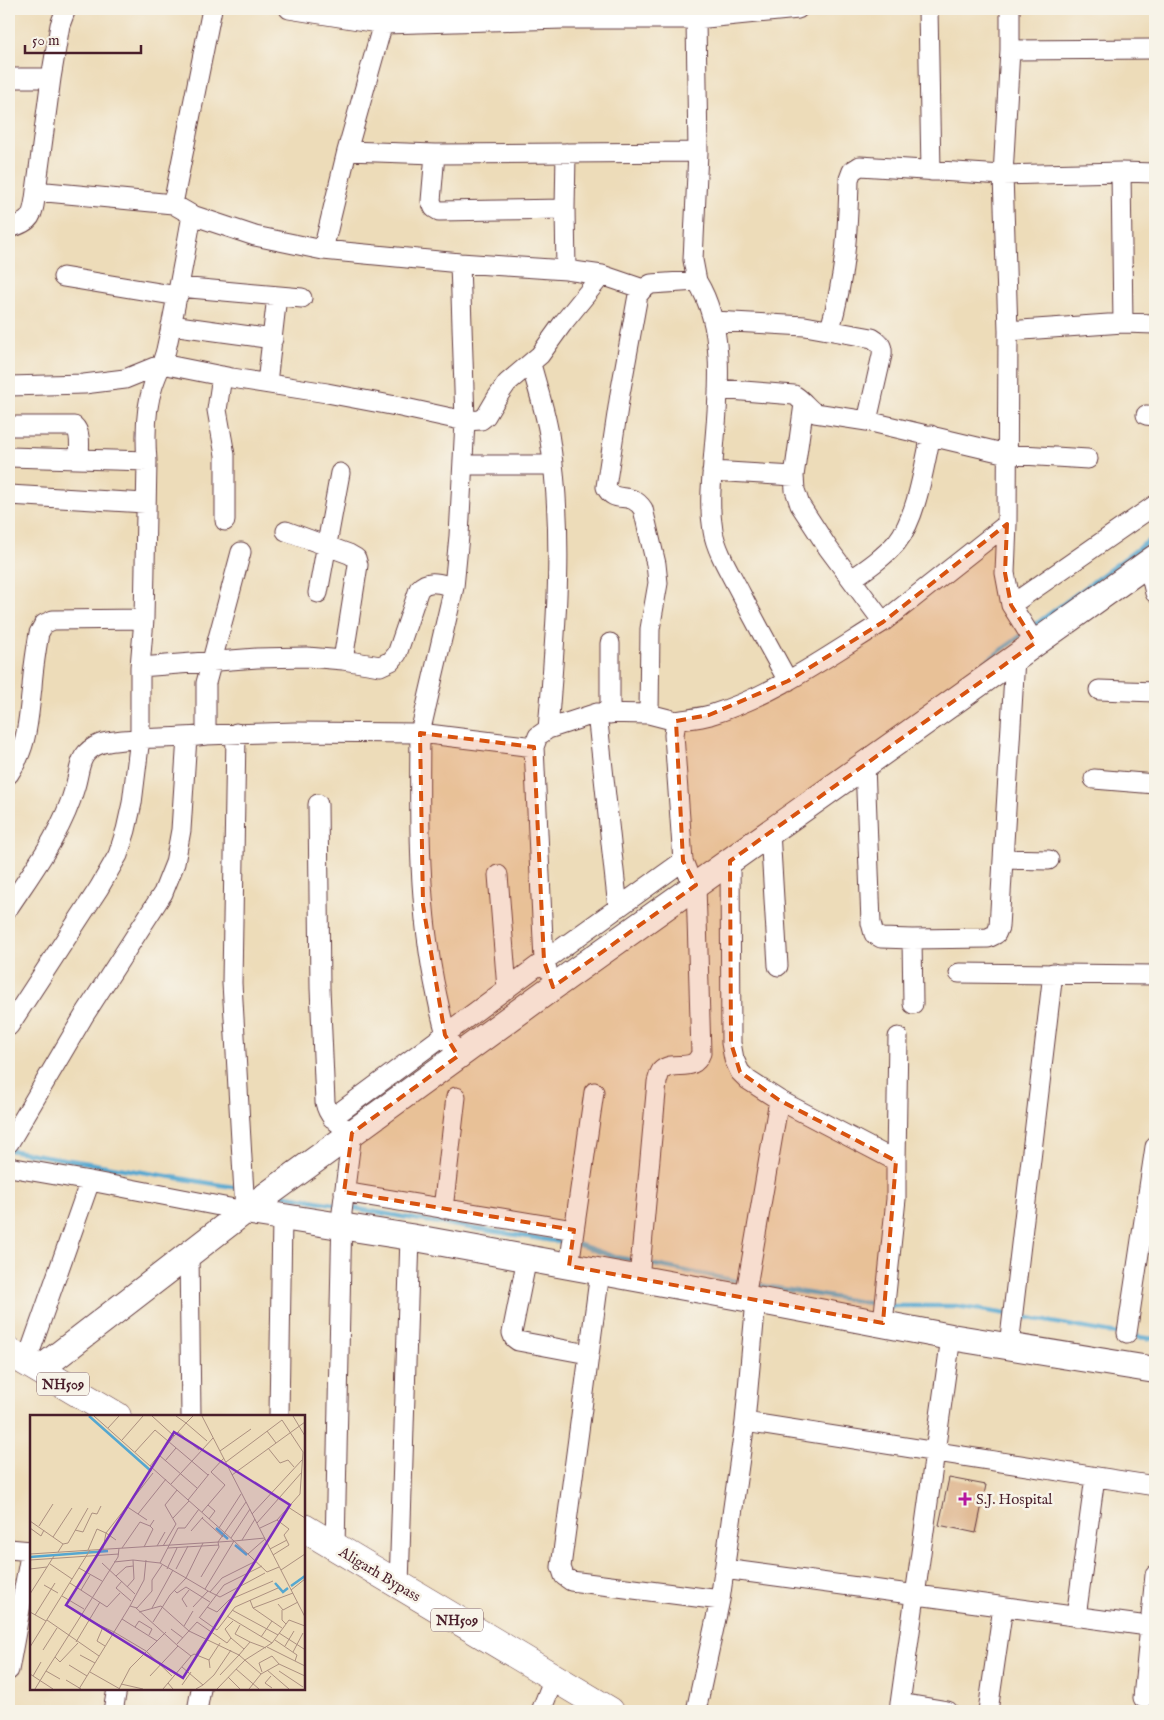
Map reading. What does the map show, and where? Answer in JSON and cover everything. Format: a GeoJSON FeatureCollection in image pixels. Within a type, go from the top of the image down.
{"type":"FeatureCollection","features":[{"type":"Feature","properties":{"kind":"highway","name":"NH509"},"geometry":{"type":"LineString","coordinates":[[25,1362],[115,1415]]}},
{"type":"Feature","properties":{"kind":"highway","name":"Aligarh Bypass"},"geometry":{"type":"LineString","coordinates":[[305,1529],[610,1711]]}},
{"type":"Feature","properties":{"kind":"street"},"geometry":{"type":"LineString","coordinates":[[9,228],[23,224],[30,219],[34,212],[51,78],[60,25],[66,9]]}},
{"type":"Feature","properties":{"kind":"street"},"geometry":{"type":"LineString","coordinates":[[172,204],[212,9]]}},
{"type":"Feature","properties":{"kind":"street"},"geometry":{"type":"LineString","coordinates":[[289,9],[386,17],[696,14],[796,9]]}},
{"type":"Feature","properties":{"kind":"street"},"geometry":{"type":"LineString","coordinates":[[928,9],[931,171]]}},
{"type":"Feature","properties":{"kind":"street"},"geometry":{"type":"LineString","coordinates":[[865,764],[871,923],[874,934],[881,938],[912,939],[988,938],[996,934],[999,927],[1004,859],[1026,645],[1014,612],[1005,573],[1008,331],[1003,175],[1010,50],[1010,9]]}},
{"type":"Feature","properties":{"kind":"street"},"geometry":{"type":"LineString","coordinates":[[696,14],[698,152],[693,260],[697,281],[706,295],[716,334],[718,389],[710,501],[713,533],[727,567],[788,681]]}},
{"type":"Feature","properties":{"kind":"street"},"geometry":{"type":"LineString","coordinates":[[323,250],[348,151],[386,17]]}},
{"type":"Feature","properties":{"kind":"street"},"geometry":{"type":"LineString","coordinates":[[1010,50],[1155,49]]}},
{"type":"Feature","properties":{"kind":"street"},"geometry":{"type":"LineString","coordinates":[[9,78],[51,78]]}},
{"type":"Feature","properties":{"kind":"street"},"geometry":{"type":"LineString","coordinates":[[348,151],[435,154],[698,152]]}},
{"type":"Feature","properties":{"kind":"street"},"geometry":{"type":"LineString","coordinates":[[566,153],[566,270]]}},
{"type":"Feature","properties":{"kind":"street"},"geometry":{"type":"LineString","coordinates":[[435,154],[431,201],[434,208],[440,211],[565,209]]}},
{"type":"Feature","properties":{"kind":"street"},"geometry":{"type":"LineString","coordinates":[[830,329],[840,294],[845,257],[849,179],[852,171],[860,166],[1003,175],[1155,173]]}},
{"type":"Feature","properties":{"kind":"street"},"geometry":{"type":"LineString","coordinates":[[1121,172],[1123,323]]}},
{"type":"Feature","properties":{"kind":"street"},"geometry":{"type":"LineString","coordinates":[[36,191],[172,204],[192,215],[255,236],[323,250],[460,264],[566,270],[602,275],[643,289]]}},
{"type":"Feature","properties":{"kind":"street"},"geometry":{"type":"LineString","coordinates":[[9,1026],[99,888],[118,855],[132,803],[140,738],[140,667],[144,619],[147,461],[145,438],[147,409],[153,385],[162,364],[179,292],[192,215]]}},
{"type":"Feature","properties":{"kind":"street"},"geometry":{"type":"LineString","coordinates":[[452,1045],[432,973],[423,905],[419,826],[420,733],[454,587],[459,536],[465,421],[460,264]]}},
{"type":"Feature","properties":{"kind":"street"},"geometry":{"type":"LineString","coordinates":[[9,386],[84,384],[125,379],[162,364],[396,406],[465,421],[481,420],[486,416],[507,384],[540,356],[563,323],[602,275]]}},
{"type":"Feature","properties":{"kind":"street"},"geometry":{"type":"LineString","coordinates":[[63,277],[179,292],[302,298]]}},
{"type":"Feature","properties":{"kind":"street"},"geometry":{"type":"LineString","coordinates":[[649,714],[650,629],[658,583],[656,564],[643,509],[638,502],[631,498],[614,496],[609,493],[606,487],[638,295],[651,284],[697,281]]}},
{"type":"Feature","properties":{"kind":"street"},"geometry":{"type":"LineString","coordinates":[[267,383],[277,296]]}},
{"type":"Feature","properties":{"kind":"street"},"geometry":{"type":"LineString","coordinates":[[714,321],[759,322],[830,329],[872,338],[879,342],[882,348],[867,422]]}},
{"type":"Feature","properties":{"kind":"street"},"geometry":{"type":"LineString","coordinates":[[1008,331],[1123,323],[1155,324]]}},
{"type":"Feature","properties":{"kind":"street"},"geometry":{"type":"LineString","coordinates":[[171,325],[273,339]]}},
{"type":"Feature","properties":{"kind":"street"},"geometry":{"type":"LineString","coordinates":[[532,364],[549,434],[557,512],[558,572],[548,730]]}},
{"type":"Feature","properties":{"kind":"street"},"geometry":{"type":"LineString","coordinates":[[222,376],[217,410],[225,455],[225,521]]}},
{"type":"Feature","properties":{"kind":"street"},"geometry":{"type":"LineString","coordinates":[[718,389],[794,396],[815,413],[931,435],[1007,454],[1088,459]]}},
{"type":"Feature","properties":{"kind":"street"},"geometry":{"type":"LineString","coordinates":[[804,404],[794,476],[795,490],[800,505],[828,548],[883,622]]}},
{"type":"Feature","properties":{"kind":"street"},"geometry":{"type":"LineString","coordinates":[[9,426],[74,426],[79,434],[79,459]]}},
{"type":"Feature","properties":{"kind":"street"},"geometry":{"type":"LineString","coordinates":[[852,579],[880,559],[898,540],[910,518],[917,496],[931,435]]}},
{"type":"Feature","properties":{"kind":"street"},"geometry":{"type":"LineString","coordinates":[[9,457],[147,461]]}},
{"type":"Feature","properties":{"kind":"street"},"geometry":{"type":"LineString","coordinates":[[464,465],[552,465]]}},
{"type":"Feature","properties":{"kind":"street"},"geometry":{"type":"LineString","coordinates":[[712,471],[794,476]]}},
{"type":"Feature","properties":{"kind":"street"},"geometry":{"type":"LineString","coordinates":[[318,593],[340,473]]}},
{"type":"Feature","properties":{"kind":"street"},"geometry":{"type":"LineString","coordinates":[[9,496],[145,503]]}},
{"type":"Feature","properties":{"kind":"street"},"geometry":{"type":"LineString","coordinates":[[1014,612],[1155,505]]}},
{"type":"Feature","properties":{"kind":"street"},"geometry":{"type":"LineString","coordinates":[[553,986],[544,961],[534,747],[538,736],[548,730],[603,713],[649,714],[676,722],[709,715],[749,700],[788,681],[883,622],[1007,524]]}},
{"type":"Feature","properties":{"kind":"street"},"geometry":{"type":"LineString","coordinates":[[286,531],[356,558],[358,566],[343,660]]}},
{"type":"Feature","properties":{"kind":"street"},"geometry":{"type":"LineString","coordinates":[[206,735],[206,683],[241,552]]}},
{"type":"Feature","properties":{"kind":"street"},"geometry":{"type":"LineString","coordinates":[[452,1045],[507,988],[618,908],[688,872],[730,861],[1026,645],[1152,561],[1155,594]]}},
{"type":"Feature","properties":{"kind":"street"},"geometry":{"type":"LineString","coordinates":[[140,667],[212,661],[307,657],[380,666],[391,661],[397,654],[419,589],[423,584],[430,581],[454,587]]}},
{"type":"Feature","properties":{"kind":"street"},"geometry":{"type":"LineString","coordinates":[[9,774],[16,764],[24,745],[39,633],[44,624],[53,620],[144,619]]}},
{"type":"Feature","properties":{"kind":"street"},"geometry":{"type":"LineString","coordinates":[[610,643],[603,713],[618,908]]}},
{"type":"Feature","properties":{"kind":"street"},"geometry":{"type":"LineString","coordinates":[[1099,690],[1155,692]]}},
{"type":"Feature","properties":{"kind":"street"},"geometry":{"type":"LineString","coordinates":[[640,1267],[656,1082],[661,1072],[671,1066],[690,1065],[698,1060],[701,1052],[688,872],[674,736],[676,722]]}},
{"type":"Feature","properties":{"kind":"street"},"geometry":{"type":"LineString","coordinates":[[9,907],[47,849],[64,818],[75,787],[81,760],[90,749],[103,743],[140,738],[236,733],[420,733],[534,747]]}},
{"type":"Feature","properties":{"kind":"street"},"geometry":{"type":"LineString","coordinates":[[236,733],[232,983],[243,1194]]}},
{"type":"Feature","properties":{"kind":"street"},"geometry":{"type":"LineString","coordinates":[[9,1143],[85,1014],[164,892],[175,863],[181,830],[187,737]]}},
{"type":"Feature","properties":{"kind":"street"},"geometry":{"type":"LineString","coordinates":[[1094,779],[1155,784]]}},
{"type":"Feature","properties":{"kind":"street"},"geometry":{"type":"LineString","coordinates":[[318,804],[320,988],[325,1102],[327,1110],[342,1126],[343,1208],[335,1547]]}},
{"type":"Feature","properties":{"kind":"street"},"geometry":{"type":"LineString","coordinates":[[770,832],[778,966]]}},
{"type":"Feature","properties":{"kind":"street"},"geometry":{"type":"LineString","coordinates":[[1004,859],[1049,860]]}},
{"type":"Feature","properties":{"kind":"street"},"geometry":{"type":"LineString","coordinates":[[730,861],[731,1043],[740,1072],[748,1080],[779,1100],[896,1161]]}},
{"type":"Feature","properties":{"kind":"street"},"geometry":{"type":"LineString","coordinates":[[25,1362],[189,1253],[243,1194],[342,1126],[452,1045],[553,986],[688,872]]}},
{"type":"Feature","properties":{"kind":"street"},"geometry":{"type":"LineString","coordinates":[[498,875],[507,988]]}},
{"type":"Feature","properties":{"kind":"street"},"geometry":{"type":"LineString","coordinates":[[912,939],[913,1004]]}},
{"type":"Feature","properties":{"kind":"street"},"geometry":{"type":"LineString","coordinates":[[958,973],[1155,975]]}},
{"type":"Feature","properties":{"kind":"street"},"geometry":{"type":"LineString","coordinates":[[1010,1341],[1053,973]]}},
{"type":"Feature","properties":{"kind":"street"},"geometry":{"type":"LineString","coordinates":[[885,1312],[896,1199],[898,1037]]}},
{"type":"Feature","properties":{"kind":"street"},"geometry":{"type":"LineString","coordinates":[[572,1248],[594,1092]]}},
{"type":"Feature","properties":{"kind":"street"},"geometry":{"type":"LineString","coordinates":[[443,1209],[456,1096]]}},
{"type":"Feature","properties":{"kind":"street"},"geometry":{"type":"LineString","coordinates":[[696,1711],[720,1600],[744,1422],[749,1292],[779,1100]]}},
{"type":"Feature","properties":{"kind":"street"},"geometry":{"type":"LineString","coordinates":[[1127,1333],[1155,1147]]}},
{"type":"Feature","properties":{"kind":"street"},"geometry":{"type":"LineString","coordinates":[[9,1167],[90,1181],[243,1194],[282,1218],[343,1208],[443,1209],[572,1248],[600,1272],[640,1267],[749,1292],[885,1312],[950,1337],[1010,1341],[1155,1370]]}},
{"type":"Feature","properties":{"kind":"street"},"geometry":{"type":"LineString","coordinates":[[25,1362],[90,1181]]}},
{"type":"Feature","properties":{"kind":"street"},"geometry":{"type":"LineString","coordinates":[[343,1208],[410,1237],[527,1258],[572,1248]]}},
{"type":"Feature","properties":{"kind":"street"},"geometry":{"type":"LineString","coordinates":[[279,1415],[282,1218]]}},
{"type":"Feature","properties":{"kind":"street"},"geometry":{"type":"LineString","coordinates":[[399,1585],[410,1237]]}},
{"type":"Feature","properties":{"kind":"street"},"geometry":{"type":"LineString","coordinates":[[189,1253],[191,1415]]}},
{"type":"Feature","properties":{"kind":"street"},"geometry":{"type":"LineString","coordinates":[[527,1258],[512,1333],[514,1338],[518,1342],[588,1354]]}},
{"type":"Feature","properties":{"kind":"street"},"geometry":{"type":"LineString","coordinates":[[600,1272],[561,1567],[564,1576],[571,1581],[720,1600]]}},
{"type":"Feature","properties":{"kind":"street"},"geometry":{"type":"LineString","coordinates":[[948,1711],[899,1707],[936,1452],[950,1337]]}},
{"type":"Feature","properties":{"kind":"street"},"geometry":{"type":"LineString","coordinates":[[744,1422],[1155,1486]]}},
{"type":"Feature","properties":{"kind":"street"},"geometry":{"type":"LineString","coordinates":[[1076,1617],[1095,1477]]}},
{"type":"Feature","properties":{"kind":"street"},"geometry":{"type":"LineString","coordinates":[[9,1549],[30,1550]]}},
{"type":"Feature","properties":{"kind":"street"},"geometry":{"type":"LineString","coordinates":[[9,1670],[30,1555]]}},
{"type":"Feature","properties":{"kind":"street"},"geometry":{"type":"LineString","coordinates":[[724,1569],[1152,1626]]}},
{"type":"Feature","properties":{"kind":"street"},"geometry":{"type":"LineString","coordinates":[[1146,1703],[1155,1575]]}},
{"type":"Feature","properties":{"kind":"street"},"geometry":{"type":"LineString","coordinates":[[988,1711],[1003,1607]]}},
{"type":"Feature","properties":{"kind":"street"},"geometry":{"type":"LineString","coordinates":[[541,1711],[554,1678]]}},
{"type":"Feature","properties":{"kind":"street"},"geometry":{"type":"LineString","coordinates":[[113,1711],[117,1690]]}},
{"type":"Feature","properties":{"kind":"street"},"geometry":{"type":"LineString","coordinates":[[197,1711],[201,1690]]}},
{"type":"Feature","properties":{"kind":"highlighted area"},"geometry":{"type":"Polygon","coordinates":[[[1007,524],[1005,573],[1011,605],[1035,643],[730,861],[731,1043],[740,1072],[779,1100],[896,1161],[883,1323],[569,1266],[574,1230],[344,1192],[352,1133],[458,1056],[445,1035],[423,905],[420,733],[534,747],[544,961],[553,987],[696,885],[683,861],[676,721],[709,715],[788,681],[883,622],[1007,524]]]}},
{"type":"Feature","properties":{"kind":"building"},"geometry":{"type":"Polygon","coordinates":[[[949,1478],[986,1485],[976,1533],[939,1525],[949,1478]]]}},
{"type":"Feature","properties":{"kind":"waterway"},"geometry":{"type":"LineString","coordinates":[[1032,627],[1155,536]]}},
{"type":"Feature","properties":{"kind":"waterway"},"geometry":{"type":"LineString","coordinates":[[935,699],[1023,634]]}},
{"type":"Feature","properties":{"kind":"waterway"},"geometry":{"type":"LineString","coordinates":[[9,1150],[239,1188]]}},
{"type":"Feature","properties":{"kind":"waterway"},"geometry":{"type":"LineString","coordinates":[[284,1195],[338,1205]]}},
{"type":"Feature","properties":{"kind":"waterway"},"geometry":{"type":"LineString","coordinates":[[348,1207],[567,1243]]}},
{"type":"Feature","properties":{"kind":"waterway"},"geometry":{"type":"LineString","coordinates":[[577,1244],[615,1257],[637,1261]]}},
{"type":"Feature","properties":{"kind":"waterway"},"geometry":{"type":"LineString","coordinates":[[645,1263],[743,1282]]}},
{"type":"Feature","properties":{"kind":"waterway"},"geometry":{"type":"LineString","coordinates":[[753,1284],[881,1305]]}},
{"type":"Feature","properties":{"kind":"waterway"},"geometry":{"type":"LineString","coordinates":[[888,1306],[956,1306],[1007,1314]]}},
{"type":"Feature","properties":{"kind":"waterway"},"geometry":{"type":"LineString","coordinates":[[1018,1316],[1123,1335]]}},
{"type":"Feature","properties":{"kind":"waterway"},"geometry":{"type":"LineString","coordinates":[[1131,1336],[1155,1339]]}},
{"type":"Feature","properties":{"kind":"place","name":"S.J. Hospital"},"geometry":{"type":"Point","coordinates":[965,1499]}}]}
